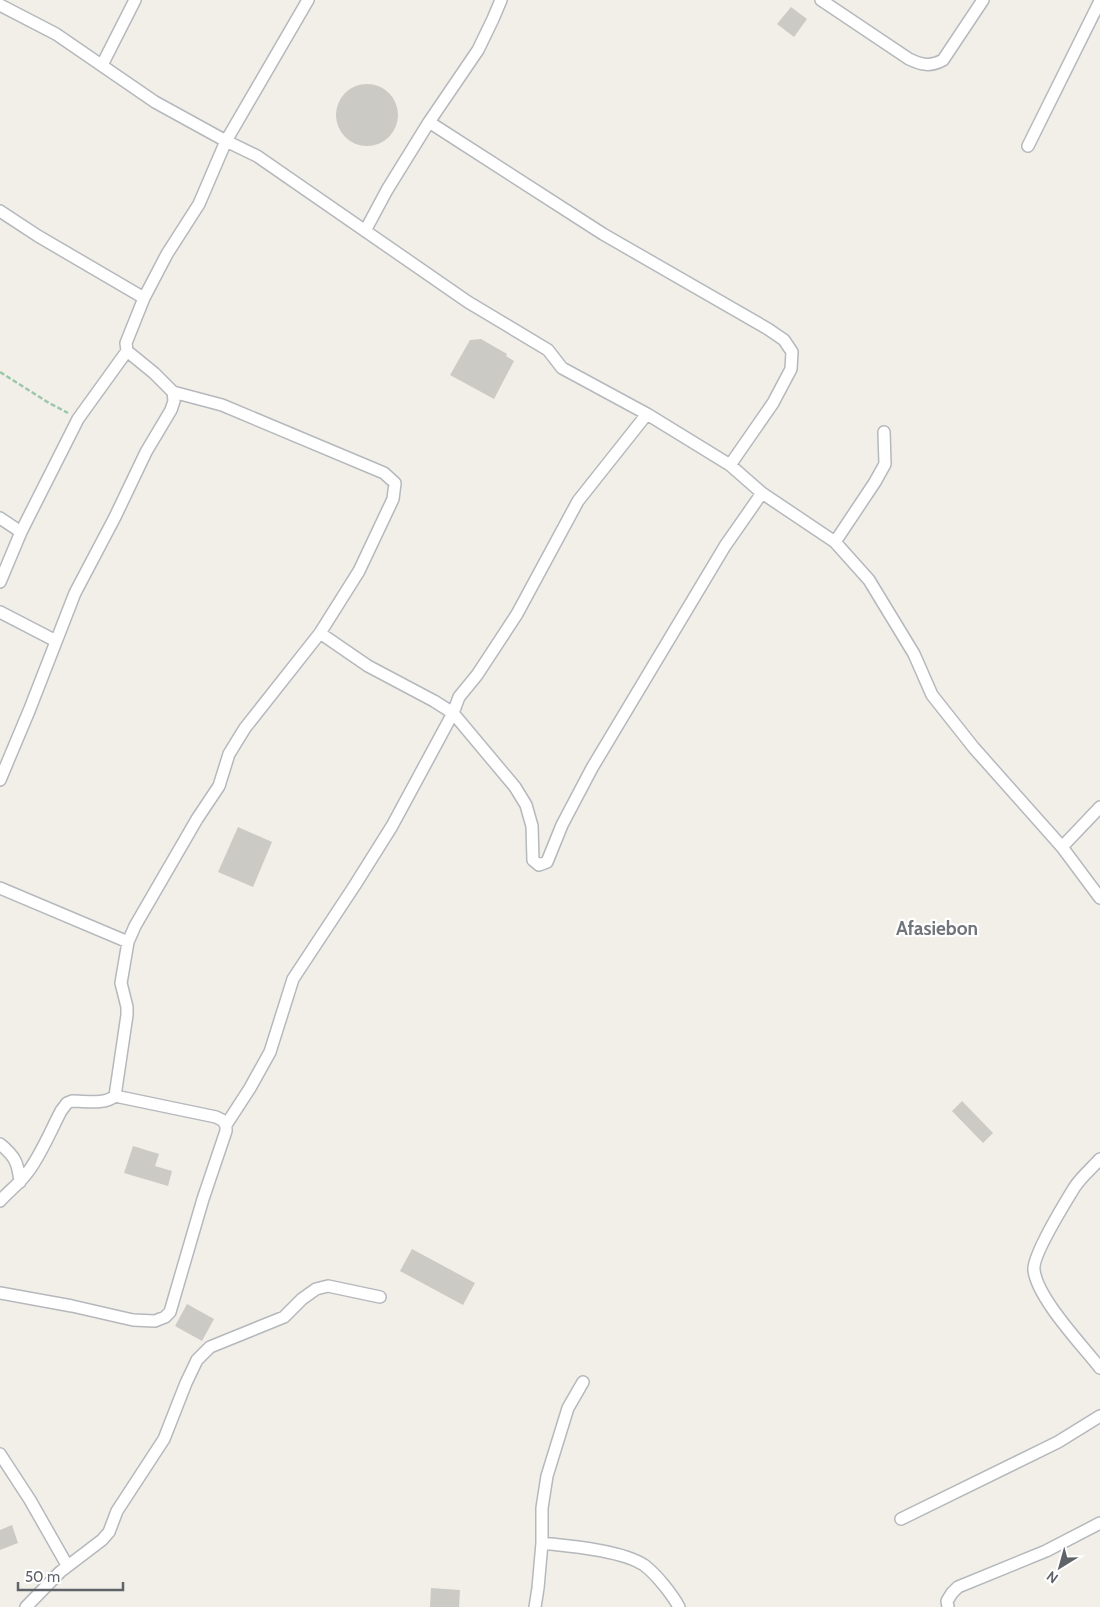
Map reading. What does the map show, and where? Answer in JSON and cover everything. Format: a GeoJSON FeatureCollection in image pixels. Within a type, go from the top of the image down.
{"type":"FeatureCollection","features":[{"type":"Feature","properties":{"kind":"street"},"geometry":{"type":"LineString","coordinates":[[102,65],[135,0]]}},
{"type":"Feature","properties":{"kind":"street"},"geometry":{"type":"LineString","coordinates":[[0,1201],[29,1171],[61,1111],[68,1103],[72,1101],[104,1101],[110,1100],[115,1096],[127,1015],[121,983],[128,942],[156,889],[197,819],[219,786],[229,754],[245,728],[320,633],[359,572],[393,499],[395,483],[384,473],[222,405],[173,392],[127,351],[126,343],[144,298],[167,254],[199,204],[226,141],[308,0]]}},
{"type":"Feature","properties":{"kind":"street"},"geometry":{"type":"LineString","coordinates":[[365,231],[387,190],[429,122],[478,50],[501,0]]}},
{"type":"Feature","properties":{"kind":"street"},"geometry":{"type":"LineString","coordinates":[[821,0],[909,59],[920,65],[934,65],[944,60],[983,0]]}},
{"type":"Feature","properties":{"kind":"street"},"geometry":{"type":"LineString","coordinates":[[1028,146],[1100,1]]}},
{"type":"Feature","properties":{"kind":"street"},"geometry":{"type":"LineString","coordinates":[[0,5],[56,34],[155,102],[257,156],[468,302],[548,350],[562,368],[647,414],[730,465],[762,493],[835,542],[869,580],[914,654],[932,695],[974,748],[1062,847],[1100,898]]}},
{"type":"Feature","properties":{"kind":"street"},"geometry":{"type":"LineString","coordinates":[[429,122],[603,234],[784,340],[792,352],[791,369],[773,403],[730,465]]}},
{"type":"Feature","properties":{"kind":"street"},"geometry":{"type":"LineString","coordinates":[[0,211],[38,236],[144,298]]}},
{"type":"Feature","properties":{"kind":"street"},"geometry":{"type":"LineString","coordinates":[[0,582],[21,532],[78,420],[127,351]]}},
{"type":"Feature","properties":{"kind":"street"},"geometry":{"type":"LineString","coordinates":[[0,780],[75,593],[115,517],[146,452],[171,410],[174,401],[173,392]]}},
{"type":"Feature","properties":{"kind":"street"},"geometry":{"type":"LineString","coordinates":[[0,1293],[72,1306],[133,1320],[155,1321],[165,1317],[170,1312],[203,1199],[226,1131],[226,1125],[270,1052],[293,979],[392,826],[453,713],[459,697],[477,675],[517,614],[578,501],[647,414]]}},
{"type":"Feature","properties":{"kind":"street"},"geometry":{"type":"LineString","coordinates":[[835,542],[885,464],[884,432]]}},
{"type":"Feature","properties":{"kind":"street"},"geometry":{"type":"LineString","coordinates":[[320,633],[368,666],[453,713],[515,787],[526,805],[532,826],[533,860],[539,866],[547,862],[562,826],[592,768],[725,546],[762,493]]}},
{"type":"Feature","properties":{"kind":"street"},"geometry":{"type":"LineString","coordinates":[[0,518],[21,532]]}},
{"type":"Feature","properties":{"kind":"street"},"geometry":{"type":"LineString","coordinates":[[0,612],[56,641]]}},
{"type":"Feature","properties":{"kind":"street"},"geometry":{"type":"LineString","coordinates":[[1062,847],[1100,807]]}},
{"type":"Feature","properties":{"kind":"street"},"geometry":{"type":"LineString","coordinates":[[0,888],[128,942]]}},
{"type":"Feature","properties":{"kind":"street"},"geometry":{"type":"LineString","coordinates":[[115,1096],[216,1117],[226,1125]]}},
{"type":"Feature","properties":{"kind":"street"},"geometry":{"type":"LineString","coordinates":[[0,1144],[9,1151],[18,1166],[20,1182]]}},
{"type":"Feature","properties":{"kind":"street"},"geometry":{"type":"LineString","coordinates":[[1100,1159],[1075,1186],[1042,1245],[1033,1268],[1039,1288],[1051,1306],[1100,1368]]}},
{"type":"Feature","properties":{"kind":"street"},"geometry":{"type":"LineString","coordinates":[[26,1607],[67,1565],[102,1540],[109,1532],[117,1511],[164,1439],[186,1382],[197,1360],[210,1347],[284,1317],[302,1299],[316,1289],[328,1286],[380,1297]]}},
{"type":"Feature","properties":{"kind":"street"},"geometry":{"type":"LineString","coordinates":[[535,1607],[542,1543],[542,1508],[547,1476],[568,1408],[583,1382]]}},
{"type":"Feature","properties":{"kind":"street"},"geometry":{"type":"LineString","coordinates":[[901,1519],[1058,1442],[1100,1416]]}},
{"type":"Feature","properties":{"kind":"street"},"geometry":{"type":"LineString","coordinates":[[0,1454],[30,1500],[67,1565]]}},
{"type":"Feature","properties":{"kind":"street"},"geometry":{"type":"LineString","coordinates":[[948,1607],[947,1601],[958,1588],[1046,1551],[1100,1523]]}},
{"type":"Feature","properties":{"kind":"street"},"geometry":{"type":"LineString","coordinates":[[542,1543],[592,1549],[631,1559],[644,1566],[659,1581],[678,1607]]}},
{"type":"Feature","properties":{"kind":"path"},"geometry":{"type":"LineString","coordinates":[[0,372],[78,420]]}},
{"type":"Feature","properties":{"kind":"building"},"geometry":{"type":"Polygon","coordinates":[[[791,7],[807,19],[794,37],[777,24],[791,7]]]}},
{"type":"Feature","properties":{"kind":"building"},"geometry":{"type":"Polygon","coordinates":[[[367,84],[379,86],[389,93],[396,103],[398,115],[396,127],[389,137],[379,144],[367,146],[355,144],[345,137],[338,127],[336,115],[338,103],[345,93],[355,86],[367,84]]]}},
{"type":"Feature","properties":{"kind":"building"},"geometry":{"type":"Polygon","coordinates":[[[481,339],[507,354],[506,356],[514,361],[494,399],[450,375],[470,340],[481,339]]]}},
{"type":"Feature","properties":{"kind":"building"},"geometry":{"type":"Polygon","coordinates":[[[238,827],[272,842],[253,887],[218,872],[238,827]]]}},
{"type":"Feature","properties":{"kind":"building"},"geometry":{"type":"Polygon","coordinates":[[[962,1101],[993,1133],[983,1143],[952,1111],[962,1101]]]}},
{"type":"Feature","properties":{"kind":"building"},"geometry":{"type":"Polygon","coordinates":[[[133,1146],[159,1154],[155,1166],[172,1171],[168,1186],[124,1173],[133,1146]]]}},
{"type":"Feature","properties":{"kind":"building"},"geometry":{"type":"Polygon","coordinates":[[[412,1249],[475,1283],[463,1305],[400,1271],[412,1249]]]}},
{"type":"Feature","properties":{"kind":"building"},"geometry":{"type":"Polygon","coordinates":[[[187,1304],[214,1319],[202,1341],[175,1326],[187,1304]]]}},
{"type":"Feature","properties":{"kind":"building"},"geometry":{"type":"Polygon","coordinates":[[[12,1525],[18,1543],[0,1550],[0,1530],[12,1525]]]}},
{"type":"Feature","properties":{"kind":"building"},"geometry":{"type":"Polygon","coordinates":[[[431,1588],[460,1590],[459,1607],[430,1607],[431,1588]]]}},
{"type":"Feature","properties":{"kind":"district","name":"Afasiebon"},"geometry":{"type":"Point","coordinates":[937,928]}}]}
